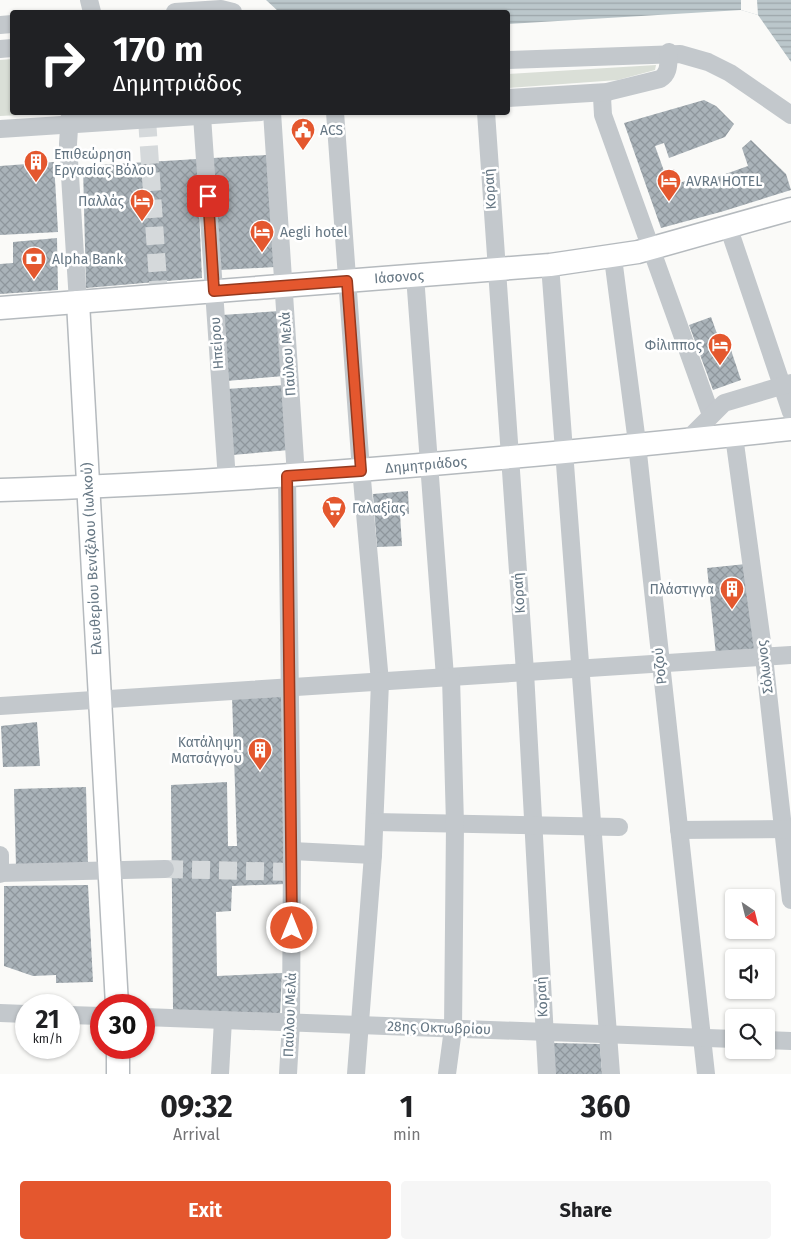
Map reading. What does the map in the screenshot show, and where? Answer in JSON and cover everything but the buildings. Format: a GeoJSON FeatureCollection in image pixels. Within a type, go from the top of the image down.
{"type":"FeatureCollection","features":[{"type":"Feature","properties":{"kind":"main road","name":"Ιάσονος"},"geometry":{"type":"LineString","coordinates":[[0,308],[495,270],[613,258],[652,249],[791,208]]}},
{"type":"Feature","properties":{"kind":"main road","name":"Ελευθερίου Βενιζέλου (Ιωλκού)"},"geometry":{"type":"LineString","coordinates":[[78,302],[116,994]]}},
{"type":"Feature","properties":{"kind":"main road","name":"Δημητριάδος"},"geometry":{"type":"LineString","coordinates":[[0,490],[226,480],[361,471],[636,446],[791,429]]}},
{"type":"Feature","properties":{"kind":"main road"},"geometry":{"type":"LineString","coordinates":[[118,1059],[118,1074]]}},
{"type":"Feature","properties":{"kind":"street"},"geometry":{"type":"LineString","coordinates":[[510,60],[669,52],[687,55],[719,67],[791,115]]}},
{"type":"Feature","properties":{"kind":"street"},"geometry":{"type":"LineString","coordinates":[[510,98],[607,92],[660,80],[666,76],[669,52]]}},
{"type":"Feature","properties":{"kind":"street"},"geometry":{"type":"LineString","coordinates":[[607,92],[602,97],[603,115],[710,415]]}},
{"type":"Feature","properties":{"kind":"street"},"geometry":{"type":"LineString","coordinates":[[0,129],[69,118],[217,115]]}},
{"type":"Feature","properties":{"kind":"street","name":"Παύλου Μελά"},"geometry":{"type":"LineString","coordinates":[[272,115],[283,286],[291,476],[290,687],[292,851],[291,1023],[288,1074]]}},
{"type":"Feature","properties":{"kind":"street"},"geometry":{"type":"LineString","coordinates":[[335,115],[361,471],[380,682],[373,855],[356,1074]]}},
{"type":"Feature","properties":{"kind":"street","name":"Κοραή"},"geometry":{"type":"LineString","coordinates":[[486,115],[508,458],[525,672],[547,1074]]}},
{"type":"Feature","properties":{"kind":"street","name":"Ηπείρου"},"geometry":{"type":"LineString","coordinates":[[202,116],[226,480]]}},
{"type":"Feature","properties":{"kind":"street","name":"Ελευθερίου Βενιζέλου (Ιωλκού)"},"geometry":{"type":"LineString","coordinates":[[69,118],[78,302]]}},
{"type":"Feature","properties":{"kind":"street"},"geometry":{"type":"LineString","coordinates":[[728,226],[787,384],[791,412]]}},
{"type":"Feature","properties":{"kind":"street","name":"Ροζού"},"geometry":{"type":"LineString","coordinates":[[613,258],[704,1038],[706,1074]]}},
{"type":"Feature","properties":{"kind":"street"},"geometry":{"type":"LineString","coordinates":[[550,265],[566,452],[611,1074]]}},
{"type":"Feature","properties":{"kind":"street"},"geometry":{"type":"LineString","coordinates":[[416,276],[429,465],[448,677],[455,824],[453,1029],[448,1074]]}},
{"type":"Feature","properties":{"kind":"street"},"geometry":{"type":"LineString","coordinates":[[686,441],[710,415],[727,401],[787,384]]}},
{"type":"Feature","properties":{"kind":"street","name":"Σόλωνος"},"geometry":{"type":"LineString","coordinates":[[734,436],[787,830],[791,900]]}},
{"type":"Feature","properties":{"kind":"street"},"geometry":{"type":"LineString","coordinates":[[0,706],[791,655]]}},
{"type":"Feature","properties":{"kind":"street"},"geometry":{"type":"LineString","coordinates":[[375,822],[619,827]]}},
{"type":"Feature","properties":{"kind":"street"},"geometry":{"type":"LineString","coordinates":[[679,830],[787,830]]}},
{"type":"Feature","properties":{"kind":"street"},"geometry":{"type":"LineString","coordinates":[[292,851],[373,855]]}},
{"type":"Feature","properties":{"kind":"street"},"geometry":{"type":"LineString","coordinates":[[0,854],[0,874],[165,869]]}},
{"type":"Feature","properties":{"kind":"street"},"geometry":{"type":"LineString","coordinates":[[0,1013],[15,1014]]}},
{"type":"Feature","properties":{"kind":"street","name":"28ης Οκτωβρίου"},"geometry":{"type":"LineString","coordinates":[[155,1017],[725,1039]]}},
{"type":"Feature","properties":{"kind":"street"},"geometry":{"type":"LineString","coordinates":[[220,1074],[223,1020]]}},
{"type":"Feature","properties":{"kind":"street"},"geometry":{"type":"LineString","coordinates":[[775,1040],[791,1041]]}},
{"type":"Feature","properties":{"kind":"shaded area"},"geometry":{"type":"Polygon","coordinates":[[[266,0],[791,0],[791,62],[758,15],[741,10],[510,24],[510,10],[277,10],[266,0]]]}},
{"type":"Feature","properties":{"kind":"shaded area"},"geometry":{"type":"Polygon","coordinates":[[[10,59],[10,115],[20,115],[0,116],[0,60],[10,59]]]}},
{"type":"Feature","properties":{"kind":"shaded area"},"geometry":{"type":"Polygon","coordinates":[[[656,65],[655,70],[618,80],[510,88],[510,74],[656,65]]]}},
{"type":"Feature","properties":{"kind":"pier"},"geometry":{"type":"Polygon","coordinates":[[[741,0],[757,0],[758,15],[741,10],[741,0]]]}},
{"type":"Feature","properties":{"kind":"tunnel"},"geometry":{"type":"LineString","coordinates":[[147,119],[159,296]]}},
{"type":"Feature","properties":{"kind":"tunnel"},"geometry":{"type":"LineString","coordinates":[[165,869],[292,872]]}},
{"type":"Feature","properties":{"kind":"place","name":"ACS"},"geometry":{"type":"Point","coordinates":[303,151]}},
{"type":"Feature","properties":{"kind":"place","name":"Επιθεώρηση Εργασίας Βόλου"},"geometry":{"type":"Point","coordinates":[36,183]}},
{"type":"Feature","properties":{"kind":"place","name":"AVRA HOTEL"},"geometry":{"type":"Point","coordinates":[669,202]}},
{"type":"Feature","properties":{"kind":"place","name":"Παλλάς"},"geometry":{"type":"Point","coordinates":[142,222]}},
{"type":"Feature","properties":{"kind":"place","name":"Aegli hotel"},"geometry":{"type":"Point","coordinates":[262,253]}},
{"type":"Feature","properties":{"kind":"place","name":"Alpha Bank"},"geometry":{"type":"Point","coordinates":[34,280]}},
{"type":"Feature","properties":{"kind":"place","name":"Φίλιππος"},"geometry":{"type":"Point","coordinates":[720,366]}},
{"type":"Feature","properties":{"kind":"place","name":"Γαλαξίας"},"geometry":{"type":"Point","coordinates":[334,529]}},
{"type":"Feature","properties":{"kind":"place","name":"Πλάστιγγα"},"geometry":{"type":"Point","coordinates":[732,610]}},
{"type":"Feature","properties":{"kind":"place","name":"Κατάληψη Ματσάγγου"},"geometry":{"type":"Point","coordinates":[260,771]}},
{"type":"Feature","properties":{"kind":"route"},"geometry":{"type":"LineString","coordinates":[[208,196],[214,291],[347,281],[361,471],[287,476],[292,928]]}}]}
